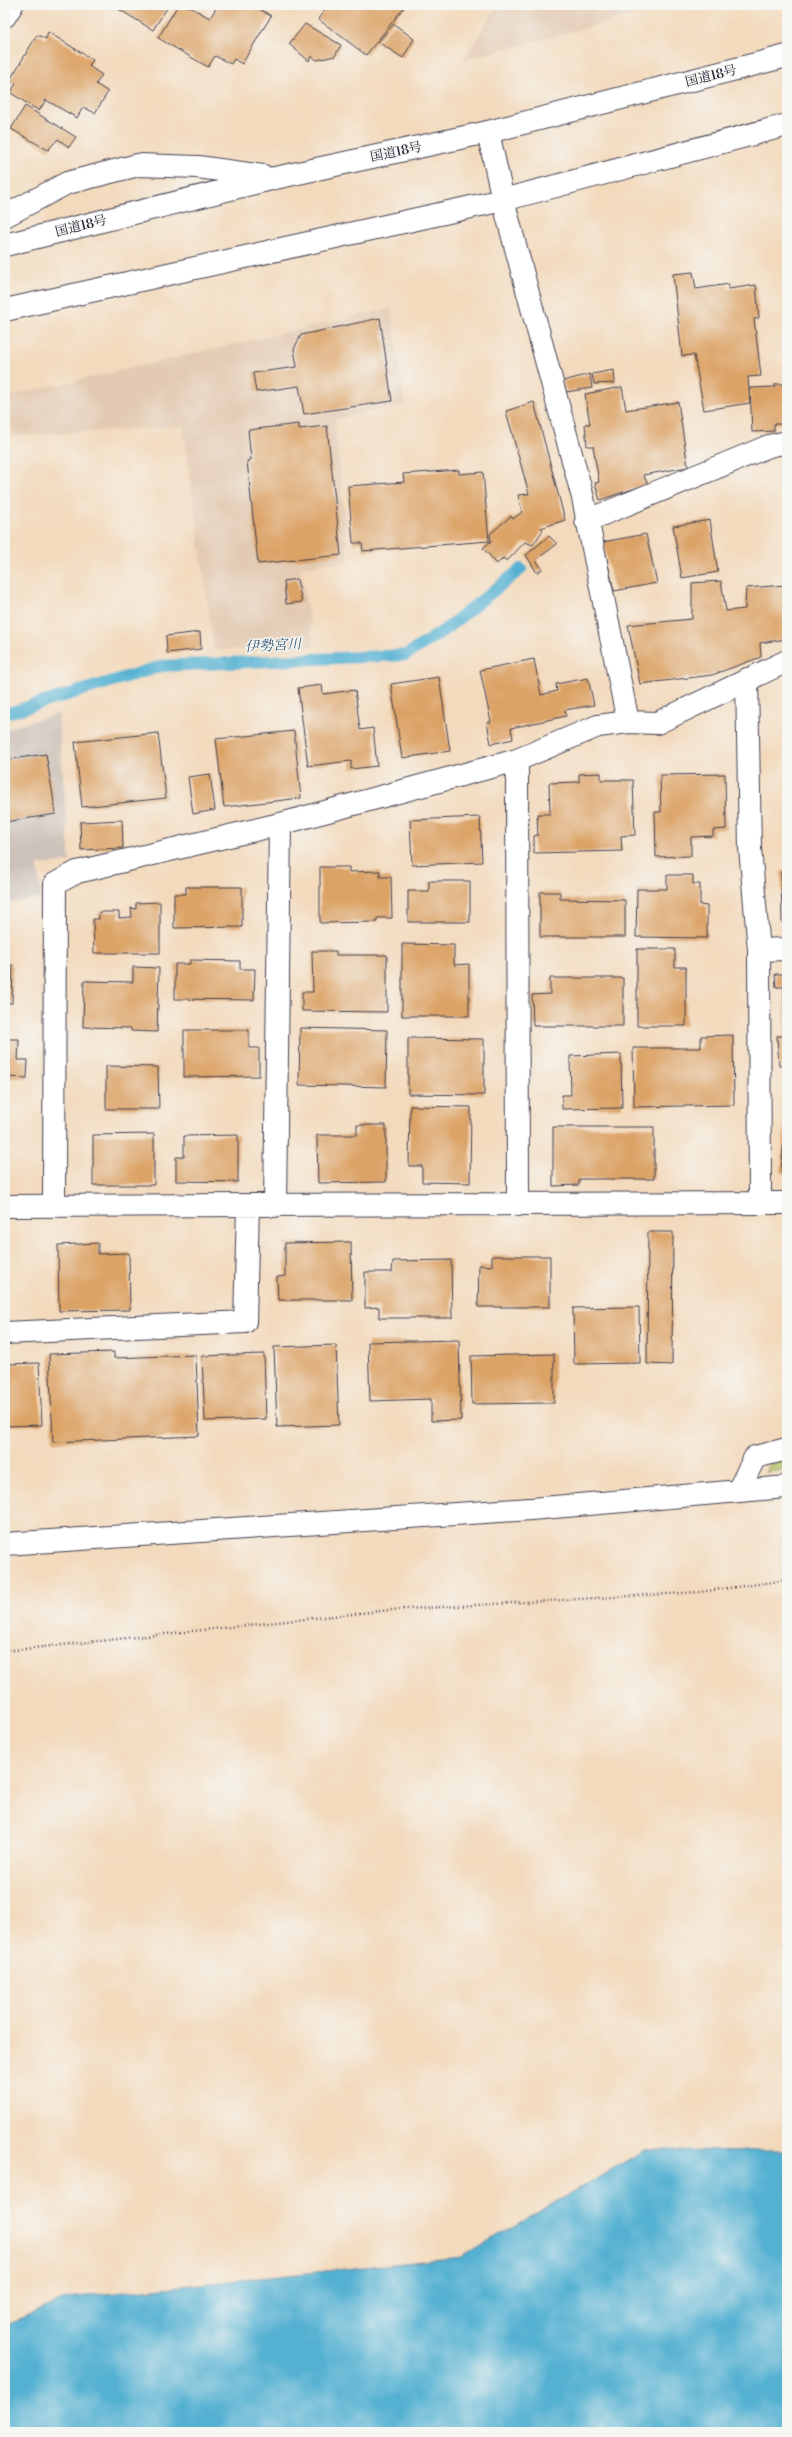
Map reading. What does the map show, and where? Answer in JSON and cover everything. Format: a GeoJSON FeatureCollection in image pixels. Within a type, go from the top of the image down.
{"type":"FeatureCollection","features":[{"type":"Feature","properties":{"kind":"main road"},"geometry":{"type":"LineString","coordinates":[[5,16],[12,5]]}},
{"type":"Feature","properties":{"kind":"main road","name":"国道18号"},"geometry":{"type":"LineString","coordinates":[[5,245],[275,178],[488,132],[787,56]]}},
{"type":"Feature","properties":{"kind":"main road"},"geometry":{"type":"LineString","coordinates":[[5,310],[503,200],[787,125]]}},
{"type":"Feature","properties":{"kind":"main road"},"geometry":{"type":"LineString","coordinates":[[488,132],[503,200],[583,498],[586,520],[628,722]]}},
{"type":"Feature","properties":{"kind":"main road"},"geometry":{"type":"LineString","coordinates":[[5,216],[67,183],[138,165],[198,167],[275,178]]}},
{"type":"Feature","properties":{"kind":"main road"},"geometry":{"type":"LineString","coordinates":[[586,520],[769,446],[787,442]]}},
{"type":"Feature","properties":{"kind":"main road"},"geometry":{"type":"LineString","coordinates":[[54,1206],[55,884],[77,872],[280,824],[518,760],[598,726],[628,722],[657,723],[747,678],[787,661]]}},
{"type":"Feature","properties":{"kind":"main road"},"geometry":{"type":"LineString","coordinates":[[747,678],[750,848],[759,950],[760,1203]]}},
{"type":"Feature","properties":{"kind":"main road"},"geometry":{"type":"LineString","coordinates":[[518,760],[518,1204]]}},
{"type":"Feature","properties":{"kind":"main road"},"geometry":{"type":"LineString","coordinates":[[275,1206],[280,824]]}},
{"type":"Feature","properties":{"kind":"main road"},"geometry":{"type":"LineString","coordinates":[[759,950],[787,949]]}},
{"type":"Feature","properties":{"kind":"main road"},"geometry":{"type":"LineString","coordinates":[[5,1206],[787,1203]]}},
{"type":"Feature","properties":{"kind":"main road"},"geometry":{"type":"LineString","coordinates":[[5,1333],[245,1322],[248,1206]]}},
{"type":"Feature","properties":{"kind":"main road"},"geometry":{"type":"LineString","coordinates":[[738,1491],[755,1457],[787,1449]]}},
{"type":"Feature","properties":{"kind":"main road"},"geometry":{"type":"LineString","coordinates":[[5,1544],[523,1509],[787,1487]]}},
{"type":"Feature","properties":{"kind":"path"},"geometry":{"type":"LineString","coordinates":[[5,1651],[390,1610],[700,1592],[787,1580]]}},
{"type":"Feature","properties":{"kind":"shaded area"},"geometry":{"type":"Polygon","coordinates":[[[497,5],[671,5],[464,60],[497,5]]]}},
{"type":"Feature","properties":{"kind":"shaded area"},"geometry":{"type":"Polygon","coordinates":[[[391,308],[405,405],[335,419],[348,561],[300,567],[314,646],[214,650],[183,426],[14,436],[5,397],[391,308]]]}},
{"type":"Feature","properties":{"kind":"shaded area"},"geometry":{"type":"Polygon","coordinates":[[[58,714],[70,862],[38,865],[41,898],[5,904],[5,729],[58,714]]]}},
{"type":"Feature","properties":{"kind":"green space"},"geometry":{"type":"Polygon","coordinates":[[[787,1460],[787,1470],[766,1472],[768,1465],[787,1460]]]}},
{"type":"Feature","properties":{"kind":"water"},"geometry":{"type":"Polygon","coordinates":[[[645,2150],[787,2151],[787,2432],[5,2432],[5,2325],[67,2298],[461,2257],[645,2150]]]}},
{"type":"Feature","properties":{"kind":"building"},"geometry":{"type":"Polygon","coordinates":[[[112,5],[169,5],[153,30],[112,5]]]}},
{"type":"Feature","properties":{"kind":"building"},"geometry":{"type":"Polygon","coordinates":[[[178,5],[186,5],[210,18],[218,5],[253,5],[271,16],[242,64],[234,59],[231,64],[215,56],[208,67],[158,38],[178,5]]]}},
{"type":"Feature","properties":{"kind":"building"},"geometry":{"type":"Polygon","coordinates":[[[324,5],[406,5],[366,55],[318,19],[327,7],[324,5]]]}},
{"type":"Feature","properties":{"kind":"building"},"geometry":{"type":"Polygon","coordinates":[[[305,24],[341,45],[335,56],[317,60],[311,56],[309,61],[289,44],[305,24]]]}},
{"type":"Feature","properties":{"kind":"building"},"geometry":{"type":"Polygon","coordinates":[[[394,24],[414,39],[403,58],[378,42],[394,24]]]}},
{"type":"Feature","properties":{"kind":"building"},"geometry":{"type":"Polygon","coordinates":[[[48,32],[93,60],[89,66],[102,75],[96,84],[108,92],[95,113],[83,107],[77,118],[46,100],[39,111],[11,93],[16,83],[10,80],[37,35],[46,39],[48,32]]]}},
{"type":"Feature","properties":{"kind":"building"},"geometry":{"type":"Polygon","coordinates":[[[25,106],[76,137],[69,147],[58,139],[48,150],[11,129],[25,106]]]}},
{"type":"Feature","properties":{"kind":"building"},"geometry":{"type":"Polygon","coordinates":[[[693,272],[696,289],[729,284],[728,289],[756,285],[759,318],[754,319],[761,376],[748,377],[750,403],[704,410],[694,355],[682,356],[673,274],[693,272]]]}},
{"type":"Feature","properties":{"kind":"building"},"geometry":{"type":"Polygon","coordinates":[[[380,318],[392,401],[304,414],[299,386],[256,392],[253,373],[297,367],[294,349],[301,335],[380,318]]]}},
{"type":"Feature","properties":{"kind":"building"},"geometry":{"type":"Polygon","coordinates":[[[614,370],[615,383],[594,384],[592,374],[614,370]]]}},
{"type":"Feature","properties":{"kind":"building"},"geometry":{"type":"Polygon","coordinates":[[[590,374],[592,388],[566,392],[563,381],[590,374]]]}},
{"type":"Feature","properties":{"kind":"building"},"geometry":{"type":"Polygon","coordinates":[[[775,384],[787,384],[787,424],[774,424],[774,431],[752,432],[750,388],[775,387],[775,384]]]}},
{"type":"Feature","properties":{"kind":"building"},"geometry":{"type":"Polygon","coordinates":[[[622,387],[626,410],[678,402],[688,467],[643,475],[648,484],[600,500],[595,483],[599,482],[593,446],[587,446],[585,424],[590,424],[585,394],[622,387]]]}},
{"type":"Feature","properties":{"kind":"building"},"geometry":{"type":"Polygon","coordinates":[[[534,402],[565,520],[541,528],[543,530],[533,545],[525,542],[507,561],[503,558],[497,564],[483,548],[491,541],[490,534],[511,516],[513,519],[522,512],[518,495],[529,494],[506,411],[534,402]]]}},
{"type":"Feature","properties":{"kind":"building"},"geometry":{"type":"Polygon","coordinates":[[[299,424],[299,429],[327,426],[341,555],[258,564],[247,461],[251,460],[248,430],[299,424]]]}},
{"type":"Feature","properties":{"kind":"building"},"geometry":{"type":"Polygon","coordinates":[[[459,470],[459,474],[483,472],[489,541],[363,551],[362,543],[353,543],[348,486],[404,482],[403,474],[459,470]]]}},
{"type":"Feature","properties":{"kind":"building"},"geometry":{"type":"Polygon","coordinates":[[[710,520],[718,572],[682,578],[673,526],[710,520]]]}},
{"type":"Feature","properties":{"kind":"building"},"geometry":{"type":"Polygon","coordinates":[[[646,534],[657,583],[614,591],[603,542],[646,534]]]}},
{"type":"Feature","properties":{"kind":"building"},"geometry":{"type":"Polygon","coordinates":[[[549,536],[557,544],[536,560],[542,569],[537,573],[526,555],[549,536]]]}},
{"type":"Feature","properties":{"kind":"building"},"geometry":{"type":"Polygon","coordinates":[[[297,579],[302,602],[286,604],[284,581],[297,579]]]}},
{"type":"Feature","properties":{"kind":"building"},"geometry":{"type":"Polygon","coordinates":[[[721,581],[726,611],[745,609],[746,588],[787,585],[787,639],[760,643],[761,657],[712,675],[640,684],[628,625],[692,619],[692,583],[721,581]]]}},
{"type":"Feature","properties":{"kind":"building"},"geometry":{"type":"Polygon","coordinates":[[[200,632],[201,649],[167,653],[166,636],[200,632]]]}},
{"type":"Feature","properties":{"kind":"building"},"geometry":{"type":"Polygon","coordinates":[[[534,659],[541,695],[557,691],[556,684],[588,678],[594,705],[565,710],[566,716],[511,728],[513,739],[491,744],[487,722],[491,722],[480,670],[534,659]]]}},
{"type":"Feature","properties":{"kind":"building"},"geometry":{"type":"Polygon","coordinates":[[[439,677],[450,751],[402,758],[391,684],[439,677]]]}},
{"type":"Feature","properties":{"kind":"building"},"geometry":{"type":"Polygon","coordinates":[[[322,685],[323,694],[355,690],[360,730],[373,728],[377,766],[351,769],[351,761],[308,766],[298,688],[322,685]]]}},
{"type":"Feature","properties":{"kind":"building"},"geometry":{"type":"Polygon","coordinates":[[[294,731],[301,798],[224,807],[216,739],[294,731]]]}},
{"type":"Feature","properties":{"kind":"building"},"geometry":{"type":"Polygon","coordinates":[[[158,733],[166,798],[82,807],[75,742],[158,733]]]}},
{"type":"Feature","properties":{"kind":"building"},"geometry":{"type":"Polygon","coordinates":[[[46,754],[56,814],[5,822],[5,760],[46,754]]]}},
{"type":"Feature","properties":{"kind":"building"},"geometry":{"type":"Polygon","coordinates":[[[601,773],[601,780],[633,780],[635,835],[621,836],[622,851],[534,853],[534,836],[538,835],[537,814],[550,814],[549,783],[579,782],[579,774],[601,773]]]}},
{"type":"Feature","properties":{"kind":"building"},"geometry":{"type":"Polygon","coordinates":[[[210,774],[215,810],[193,814],[188,777],[210,774]]]}},
{"type":"Feature","properties":{"kind":"building"},"geometry":{"type":"Polygon","coordinates":[[[725,774],[726,829],[713,830],[713,836],[691,837],[691,856],[656,857],[655,812],[661,812],[660,775],[725,774]]]}},
{"type":"Feature","properties":{"kind":"building"},"geometry":{"type":"Polygon","coordinates":[[[480,817],[482,862],[412,865],[410,820],[480,817]]]}},
{"type":"Feature","properties":{"kind":"building"},"geometry":{"type":"Polygon","coordinates":[[[122,820],[123,848],[81,850],[80,822],[122,820]]]}},
{"type":"Feature","properties":{"kind":"building"},"geometry":{"type":"Polygon","coordinates":[[[320,867],[349,867],[349,872],[380,871],[380,877],[391,877],[392,918],[377,918],[377,922],[320,923],[320,867]]]}},
{"type":"Feature","properties":{"kind":"building"},"geometry":{"type":"Polygon","coordinates":[[[781,871],[787,871],[787,923],[782,923],[781,871]]]}},
{"type":"Feature","properties":{"kind":"building"},"geometry":{"type":"Polygon","coordinates":[[[667,875],[693,875],[693,884],[700,884],[700,905],[707,906],[707,938],[636,937],[637,889],[667,889],[667,875]]]}},
{"type":"Feature","properties":{"kind":"building"},"geometry":{"type":"Polygon","coordinates":[[[429,881],[470,881],[470,922],[408,922],[408,891],[429,891],[429,881]]]}},
{"type":"Feature","properties":{"kind":"building"},"geometry":{"type":"Polygon","coordinates":[[[186,887],[242,887],[242,927],[174,928],[174,894],[186,894],[186,887]]]}},
{"type":"Feature","properties":{"kind":"building"},"geometry":{"type":"Polygon","coordinates":[[[540,892],[560,892],[560,899],[625,900],[625,937],[540,937],[540,892]]]}},
{"type":"Feature","properties":{"kind":"building"},"geometry":{"type":"Polygon","coordinates":[[[160,902],[160,953],[94,953],[93,919],[99,919],[99,912],[119,912],[119,918],[132,917],[131,908],[136,909],[136,903],[160,902]]]}},
{"type":"Feature","properties":{"kind":"building"},"geometry":{"type":"Polygon","coordinates":[[[402,944],[454,945],[454,965],[469,964],[469,1016],[402,1016],[402,944]]]}},
{"type":"Feature","properties":{"kind":"building"},"geometry":{"type":"Polygon","coordinates":[[[637,949],[675,949],[675,967],[686,967],[686,1026],[637,1026],[637,949]]]}},
{"type":"Feature","properties":{"kind":"building"},"geometry":{"type":"Polygon","coordinates":[[[312,951],[336,951],[336,955],[387,955],[387,1012],[302,1011],[302,992],[313,992],[312,951]]]}},
{"type":"Feature","properties":{"kind":"building"},"geometry":{"type":"Polygon","coordinates":[[[190,960],[240,961],[240,969],[255,969],[254,1000],[175,999],[175,964],[190,964],[190,960]]]}},
{"type":"Feature","properties":{"kind":"building"},"geometry":{"type":"Polygon","coordinates":[[[5,965],[13,965],[12,1003],[5,1003],[5,965]]]}},
{"type":"Feature","properties":{"kind":"building"},"geometry":{"type":"Polygon","coordinates":[[[133,967],[159,968],[157,1032],[131,1031],[131,1028],[83,1027],[84,981],[133,982],[133,967]]]}},
{"type":"Feature","properties":{"kind":"building"},"geometry":{"type":"Polygon","coordinates":[[[775,974],[787,974],[787,1066],[779,1066],[777,1036],[785,1036],[784,987],[776,987],[775,974]]]}},
{"type":"Feature","properties":{"kind":"building"},"geometry":{"type":"Polygon","coordinates":[[[550,978],[623,978],[623,1026],[533,1026],[532,995],[550,994],[550,978]]]}},
{"type":"Feature","properties":{"kind":"building"},"geometry":{"type":"Polygon","coordinates":[[[300,1028],[387,1030],[386,1087],[299,1085],[300,1028]]]}},
{"type":"Feature","properties":{"kind":"building"},"geometry":{"type":"Polygon","coordinates":[[[184,1030],[249,1030],[249,1048],[259,1048],[259,1076],[184,1077],[184,1030]]]}},
{"type":"Feature","properties":{"kind":"building"},"geometry":{"type":"Polygon","coordinates":[[[733,1035],[734,1105],[634,1107],[633,1048],[701,1048],[701,1036],[733,1035]]]}},
{"type":"Feature","properties":{"kind":"building"},"geometry":{"type":"Polygon","coordinates":[[[408,1038],[484,1039],[484,1095],[408,1094],[408,1038]]]}},
{"type":"Feature","properties":{"kind":"building"},"geometry":{"type":"Polygon","coordinates":[[[5,1039],[19,1039],[18,1060],[28,1060],[27,1078],[7,1077],[7,1094],[5,1094],[5,1039]]]}},
{"type":"Feature","properties":{"kind":"building"},"geometry":{"type":"Polygon","coordinates":[[[621,1054],[622,1108],[562,1109],[562,1095],[571,1095],[570,1056],[621,1054]]]}},
{"type":"Feature","properties":{"kind":"building"},"geometry":{"type":"Polygon","coordinates":[[[106,1066],[158,1067],[159,1109],[106,1109],[106,1066]]]}},
{"type":"Feature","properties":{"kind":"building"},"geometry":{"type":"Polygon","coordinates":[[[410,1106],[471,1107],[470,1183],[422,1182],[422,1166],[409,1166],[410,1106]]]}},
{"type":"Feature","properties":{"kind":"building"},"geometry":{"type":"Polygon","coordinates":[[[786,1112],[787,1173],[781,1173],[786,1112]]]}},
{"type":"Feature","properties":{"kind":"building"},"geometry":{"type":"Polygon","coordinates":[[[357,1125],[386,1125],[386,1182],[318,1183],[317,1135],[357,1135],[357,1125]]]}},
{"type":"Feature","properties":{"kind":"building"},"geometry":{"type":"Polygon","coordinates":[[[553,1127],[654,1127],[654,1179],[579,1179],[579,1185],[553,1186],[553,1127]]]}},
{"type":"Feature","properties":{"kind":"building"},"geometry":{"type":"Polygon","coordinates":[[[154,1134],[154,1185],[93,1185],[93,1135],[154,1134]]]}},
{"type":"Feature","properties":{"kind":"building"},"geometry":{"type":"Polygon","coordinates":[[[238,1135],[238,1182],[176,1181],[176,1157],[184,1157],[184,1136],[238,1135]]]}},
{"type":"Feature","properties":{"kind":"building"},"geometry":{"type":"Polygon","coordinates":[[[5,1152],[7,1152],[7,1183],[5,1183],[5,1152]]]}},
{"type":"Feature","properties":{"kind":"building"},"geometry":{"type":"Polygon","coordinates":[[[648,1232],[673,1232],[672,1365],[647,1364],[648,1232]]]}},
{"type":"Feature","properties":{"kind":"building"},"geometry":{"type":"Polygon","coordinates":[[[351,1242],[352,1300],[278,1300],[277,1277],[285,1276],[285,1243],[351,1242]]]}},
{"type":"Feature","properties":{"kind":"building"},"geometry":{"type":"Polygon","coordinates":[[[98,1243],[98,1254],[129,1253],[130,1310],[59,1311],[58,1245],[98,1243]]]}},
{"type":"Feature","properties":{"kind":"building"},"geometry":{"type":"Polygon","coordinates":[[[492,1256],[550,1256],[550,1307],[478,1307],[479,1265],[492,1266],[492,1256]]]}},
{"type":"Feature","properties":{"kind":"building"},"geometry":{"type":"Polygon","coordinates":[[[451,1260],[452,1318],[379,1318],[379,1307],[365,1308],[365,1272],[392,1272],[393,1261],[451,1260]]]}},
{"type":"Feature","properties":{"kind":"building"},"geometry":{"type":"Polygon","coordinates":[[[639,1307],[640,1363],[574,1364],[573,1308],[639,1307]]]}},
{"type":"Feature","properties":{"kind":"building"},"geometry":{"type":"Polygon","coordinates":[[[459,1340],[461,1420],[431,1421],[431,1399],[370,1401],[368,1342],[459,1340]]]}},
{"type":"Feature","properties":{"kind":"building"},"geometry":{"type":"Polygon","coordinates":[[[336,1345],[339,1425],[277,1427],[274,1347],[336,1345]]]}},
{"type":"Feature","properties":{"kind":"building"},"geometry":{"type":"Polygon","coordinates":[[[114,1352],[114,1358],[196,1355],[199,1436],[53,1442],[49,1354],[114,1352]]]}},
{"type":"Feature","properties":{"kind":"building"},"geometry":{"type":"Polygon","coordinates":[[[264,1354],[266,1419],[205,1421],[202,1356],[264,1354]]]}},
{"type":"Feature","properties":{"kind":"building"},"geometry":{"type":"Polygon","coordinates":[[[554,1354],[554,1403],[472,1404],[471,1356],[554,1354]]]}},
{"type":"Feature","properties":{"kind":"building"},"geometry":{"type":"Polygon","coordinates":[[[39,1363],[42,1425],[5,1426],[5,1364],[39,1363]]]}},
{"type":"Feature","properties":{"kind":"waterway","name":"伊勢宮川"},"geometry":{"type":"LineString","coordinates":[[5,714],[162,666],[406,655],[443,631],[521,569]]}}]}
